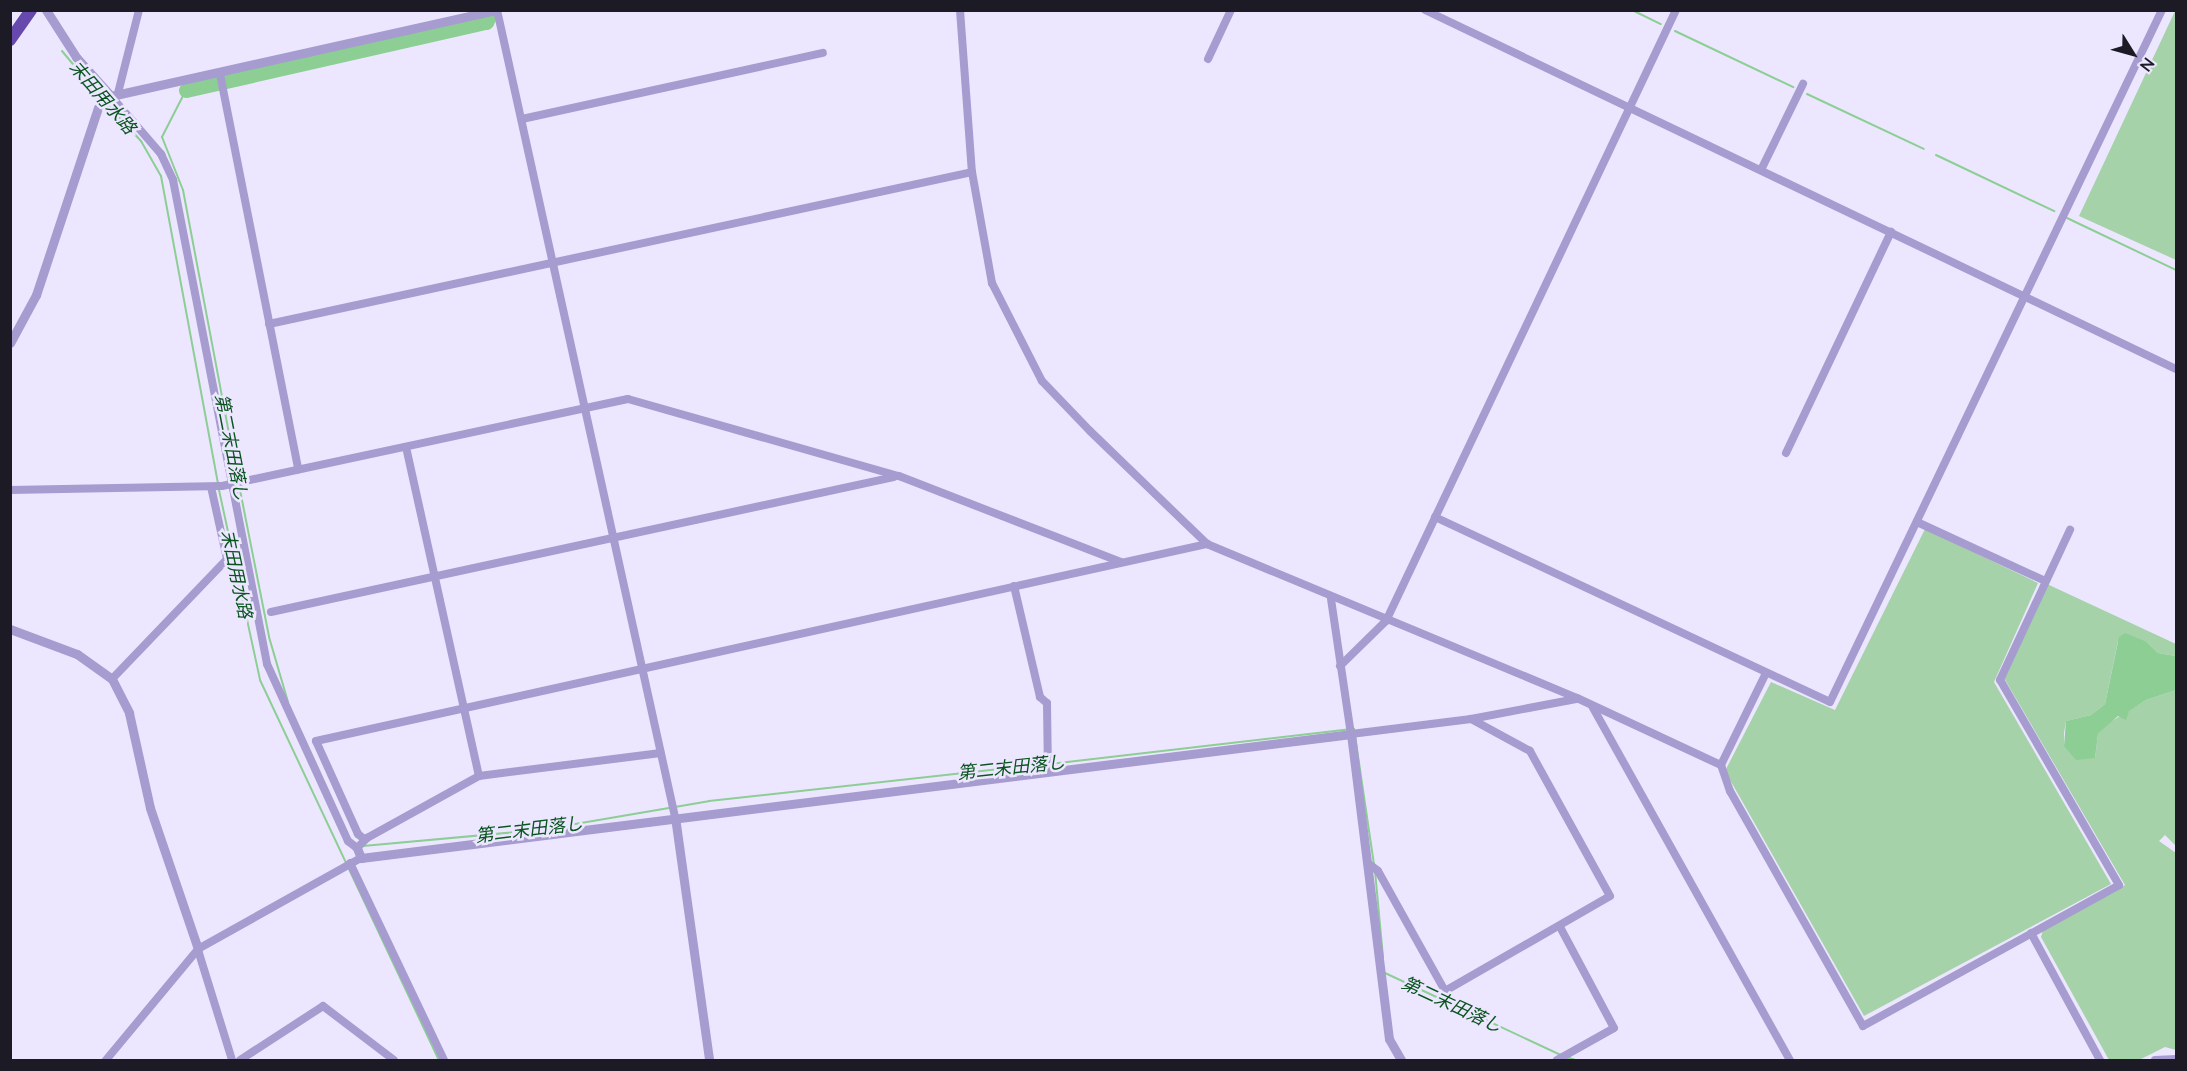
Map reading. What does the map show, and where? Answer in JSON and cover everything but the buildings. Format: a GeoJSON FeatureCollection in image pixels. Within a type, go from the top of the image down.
{"type":"FeatureCollection","features":[{"type":"Feature","properties":{"kind":"highway"},"geometry":{"type":"LineString","coordinates":[[10,40],[31,10]]}},
{"type":"Feature","properties":{"kind":"street"},"geometry":{"type":"LineString","coordinates":[[46,10],[76,57],[114,95],[161,154],[172,180],[267,664],[348,841],[357,848],[361,858]]}},
{"type":"Feature","properties":{"kind":"street"},"geometry":{"type":"LineString","coordinates":[[114,95],[139,10]]}},
{"type":"Feature","properties":{"kind":"street"},"geometry":{"type":"LineString","coordinates":[[10,343],[36,295],[98,108],[114,95],[220,74],[496,10],[675,817],[709,1060]]}},
{"type":"Feature","properties":{"kind":"street"},"geometry":{"type":"LineString","coordinates":[[960,10],[972,172],[992,283],[1042,381],[1207,544],[1330,599],[1577,698],[1721,765]]}},
{"type":"Feature","properties":{"kind":"street"},"geometry":{"type":"LineString","coordinates":[[1208,58],[1231,10]]}},
{"type":"Feature","properties":{"kind":"street"},"geometry":{"type":"LineString","coordinates":[[1425,10],[2176,369]]}},
{"type":"Feature","properties":{"kind":"street"},"geometry":{"type":"LineString","coordinates":[[1340,666],[1386,621],[1676,10]]}},
{"type":"Feature","properties":{"kind":"street"},"geometry":{"type":"LineString","coordinates":[[1435,517],[1830,702],[2162,10]]}},
{"type":"Feature","properties":{"kind":"street"},"geometry":{"type":"LineString","coordinates":[[522,119],[823,53]]}},
{"type":"Feature","properties":{"kind":"street"},"geometry":{"type":"LineString","coordinates":[[220,74],[298,469]]}},
{"type":"Feature","properties":{"kind":"street"},"geometry":{"type":"LineString","coordinates":[[1761,170],[1803,84]]}},
{"type":"Feature","properties":{"kind":"street"},"geometry":{"type":"LineString","coordinates":[[269,324],[972,172]]}},
{"type":"Feature","properties":{"kind":"street"},"geometry":{"type":"LineString","coordinates":[[1786,453],[1891,232]]}},
{"type":"Feature","properties":{"kind":"street"},"geometry":{"type":"LineString","coordinates":[[10,490],[212,488],[628,399],[899,476],[1121,562]]}},
{"type":"Feature","properties":{"kind":"street"},"geometry":{"type":"LineString","coordinates":[[406,447],[479,776]]}},
{"type":"Feature","properties":{"kind":"street"},"geometry":{"type":"LineString","coordinates":[[271,612],[899,476]]}},
{"type":"Feature","properties":{"kind":"street"},"geometry":{"type":"LineString","coordinates":[[112,679],[227,559],[212,488]]}},
{"type":"Feature","properties":{"kind":"street"},"geometry":{"type":"LineString","coordinates":[[1917,522],[2045,581]]}},
{"type":"Feature","properties":{"kind":"street"},"geometry":{"type":"LineString","coordinates":[[1766,673],[1721,765],[1730,791],[1863,1026],[2119,885],[2000,680],[2070,530]]}},
{"type":"Feature","properties":{"kind":"street"},"geometry":{"type":"LineString","coordinates":[[364,839],[358,834],[316,741],[642,672],[1207,544]]}},
{"type":"Feature","properties":{"kind":"street"},"geometry":{"type":"LineString","coordinates":[[1014,586],[1040,697],[1047,703],[1048,771]]}},
{"type":"Feature","properties":{"kind":"street"},"geometry":{"type":"LineString","coordinates":[[1330,599],[1370,864],[1389,1040],[1401,1060]]}},
{"type":"Feature","properties":{"kind":"street"},"geometry":{"type":"LineString","coordinates":[[10,629],[77,654],[112,679],[129,713],[150,808],[198,949],[232,1060]]}},
{"type":"Feature","properties":{"kind":"street"},"geometry":{"type":"LineString","coordinates":[[106,1060],[198,949],[361,858],[1471,719],[1577,698]]}},
{"type":"Feature","properties":{"kind":"street"},"geometry":{"type":"LineString","coordinates":[[1592,705],[1790,1060]]}},
{"type":"Feature","properties":{"kind":"street"},"geometry":{"type":"LineString","coordinates":[[1370,864],[1378,871],[1445,991],[1560,927],[1610,896],[1530,751],[1471,719]]}},
{"type":"Feature","properties":{"kind":"street"},"geometry":{"type":"LineString","coordinates":[[357,848],[364,839],[479,776],[661,753]]}},
{"type":"Feature","properties":{"kind":"street"},"geometry":{"type":"LineString","coordinates":[[350,863],[444,1060]]}},
{"type":"Feature","properties":{"kind":"street"},"geometry":{"type":"LineString","coordinates":[[1557,1060],[1614,1028],[1560,927]]}},
{"type":"Feature","properties":{"kind":"street"},"geometry":{"type":"LineString","coordinates":[[2031,933],[2100,1060]]}},
{"type":"Feature","properties":{"kind":"street"},"geometry":{"type":"LineString","coordinates":[[240,1060],[323,1006],[394,1060]]}},
{"type":"Feature","properties":{"kind":"street"},"geometry":{"type":"LineString","coordinates":[[2155,1060],[2176,1059]]}},
{"type":"Feature","properties":{"kind":"shaded area"},"geometry":{"type":"Polygon","coordinates":[[[2176,11],[2176,260],[2079,216],[2176,11]]]}},
{"type":"Feature","properties":{"kind":"shaded area"},"geometry":{"type":"Polygon","coordinates":[[[1925,529],[2038,583],[1994,682],[2111,884],[1864,1016],[1725,771],[1771,682],[1835,710],[1925,529]]]}},
{"type":"Feature","properties":{"kind":"shaded area"},"geometry":{"type":"Polygon","coordinates":[[[2047,584],[2176,644],[2176,656],[2158,653],[2147,642],[2118,641],[2105,704],[2091,715],[2066,721],[2064,733],[2064,746],[2095,758],[2098,734],[2112,721],[2146,700],[2176,690],[2176,846],[2165,835],[2159,841],[2176,853],[2176,1050],[2165,1047],[2139,1060],[2109,1060],[2041,937],[2043,930],[2125,885],[2004,678],[2047,584]]]}},
{"type":"Feature","properties":{"kind":"shaded area"},"geometry":{"type":"Polygon","coordinates":[[[2125,633],[2147,642],[2158,653],[2176,656],[2176,690],[2146,700],[2129,711],[2126,720],[2118,716],[2098,734],[2095,758],[2076,760],[2064,746],[2066,721],[2091,715],[2105,704],[2119,637],[2125,633]]]}},
{"type":"Feature","properties":{"kind":"waterway","name":"第二末田落し"},"geometry":{"type":"LineString","coordinates":[[186,90],[486,22],[492,10]]}},
{"type":"Feature","properties":{"kind":"waterway"},"geometry":{"type":"LineString","coordinates":[[1632,10],[1661,24]]}},
{"type":"Feature","properties":{"kind":"waterway"},"geometry":{"type":"LineString","coordinates":[[1675,31],[1793,87]]}},
{"type":"Feature","properties":{"kind":"waterway","name":"末田用水路"},"geometry":{"type":"LineString","coordinates":[[62,51],[102,99]]}},
{"type":"Feature","properties":{"kind":"waterway","name":"第二末田落し"},"geometry":{"type":"LineString","coordinates":[[186,90],[162,137],[183,190],[238,480]]}},
{"type":"Feature","properties":{"kind":"waterway"},"geometry":{"type":"LineString","coordinates":[[1807,94],[1924,149]]}},
{"type":"Feature","properties":{"kind":"waterway","name":"末田用水路"},"geometry":{"type":"LineString","coordinates":[[106,103],[141,141],[161,176],[218,484]]}},
{"type":"Feature","properties":{"kind":"waterway"},"geometry":{"type":"LineString","coordinates":[[1936,155],[2054,211]]}},
{"type":"Feature","properties":{"kind":"waterway"},"geometry":{"type":"LineString","coordinates":[[2067,218],[2176,270]]}},
{"type":"Feature","properties":{"kind":"waterway","name":"第二末田落し"},"geometry":{"type":"LineString","coordinates":[[239,485],[269,637],[288,702]]}},
{"type":"Feature","properties":{"kind":"waterway","name":"末田用水路"},"geometry":{"type":"LineString","coordinates":[[219,490],[260,680],[439,1060]]}},
{"type":"Feature","properties":{"kind":"waterway","name":"第二末田落し"},"geometry":{"type":"LineString","coordinates":[[1050,764],[1354,729],[1374,865]]}},
{"type":"Feature","properties":{"kind":"waterway","name":"第二末田落し"},"geometry":{"type":"LineString","coordinates":[[363,846],[540,830],[709,801],[1044,764]]}},
{"type":"Feature","properties":{"kind":"waterway","name":"第二末田落し"},"geometry":{"type":"LineString","coordinates":[[1375,871],[1383,958]]}},
{"type":"Feature","properties":{"kind":"waterway","name":"第二末田落し"},"geometry":{"type":"LineString","coordinates":[[1385,973],[1561,1055]]}},
{"type":"Feature","properties":{"kind":"waterway","name":"第二末田落し"},"geometry":{"type":"LineString","coordinates":[[1566,1057],[1575,1060]]}}]}
